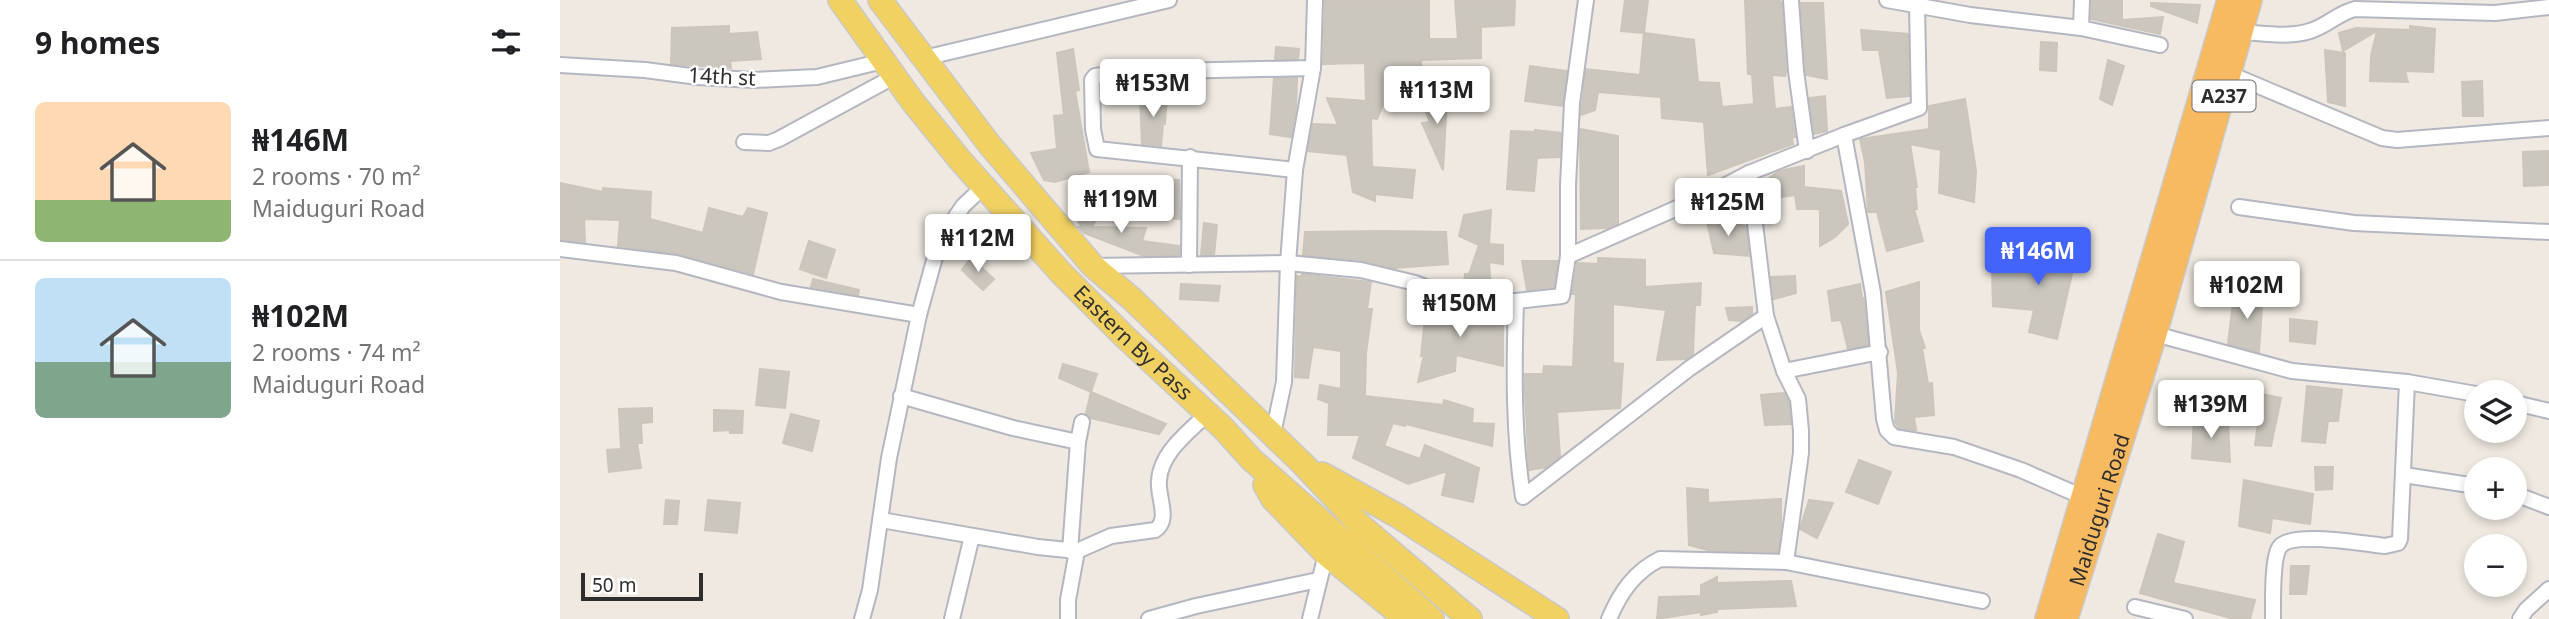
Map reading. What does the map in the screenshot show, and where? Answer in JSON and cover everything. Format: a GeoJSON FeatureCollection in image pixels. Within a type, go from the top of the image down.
{"type":"FeatureCollection","features":[{"type":"Feature","properties":{"kind":"highway","name":"Maiduguri Road"},"geometry":{"type":"LineString","coordinates":[[2047,619],[2230,0]]}},
{"type":"Feature","properties":{"kind":"highway","name":"Maiduguri Road"},"geometry":{"type":"LineString","coordinates":[[2066,619],[2155,334],[2250,0]]}},
{"type":"Feature","properties":{"kind":"main road","name":"Eastern By Pass"},"geometry":{"type":"LineString","coordinates":[[840,0],[889,69],[960,160],[1062,274],[1223,428],[1252,460],[1432,619]]}},
{"type":"Feature","properties":{"kind":"main road","name":"Eastern By Pass"},"geometry":{"type":"LineString","coordinates":[[880,0],[989,144],[1093,266],[1273,434],[1360,525],[1470,619]]}},
{"type":"Feature","properties":{"kind":"main road"},"geometry":{"type":"LineString","coordinates":[[1252,460],[1273,499],[1326,554],[1406,619]]}},
{"type":"Feature","properties":{"kind":"main road"},"geometry":{"type":"LineString","coordinates":[[1303,464],[1398,516],[1557,619]]}},
{"type":"Feature","properties":{"kind":"street"},"geometry":{"type":"LineString","coordinates":[[924,58],[1169,0]]}},
{"type":"Feature","properties":{"kind":"street"},"geometry":{"type":"LineString","coordinates":[[1273,434],[1284,382],[1288,263],[1295,170],[1313,68],[1315,0]]}},
{"type":"Feature","properties":{"kind":"street"},"geometry":{"type":"LineString","coordinates":[[1093,266],[1288,263],[1361,270],[1415,283],[1461,301],[1516,301],[1562,296],[1568,256],[1572,103],[1586,0]]}},
{"type":"Feature","properties":{"kind":"street"},"geometry":{"type":"LineString","coordinates":[[1791,0],[1796,71],[1807,151]]}},
{"type":"Feature","properties":{"kind":"street"},"geometry":{"type":"LineString","coordinates":[[1887,0],[1969,8],[2160,45]]}},
{"type":"Feature","properties":{"kind":"street"},"geometry":{"type":"LineString","coordinates":[[2081,28],[2082,0]]}},
{"type":"Feature","properties":{"kind":"street"},"geometry":{"type":"LineString","coordinates":[[1568,256],[1709,194],[1749,173],[1919,108],[1917,5]]}},
{"type":"Feature","properties":{"kind":"street"},"geometry":{"type":"LineString","coordinates":[[2241,32],[2308,32],[2328,24],[2345,11],[2356,9],[2495,13],[2549,7]]}},
{"type":"Feature","properties":{"kind":"street","name":"14th st"},"geometry":{"type":"LineString","coordinates":[[560,65],[754,80],[817,77],[889,69]]}},
{"type":"Feature","properties":{"kind":"street"},"geometry":{"type":"LineString","coordinates":[[1295,170],[1097,149],[1093,129],[1092,89],[1095,75],[1125,72],[1313,68]]}},
{"type":"Feature","properties":{"kind":"street"},"geometry":{"type":"LineString","coordinates":[[744,142],[769,143],[779,139],[889,69]]}},
{"type":"Feature","properties":{"kind":"street"},"geometry":{"type":"LineString","coordinates":[[2230,74],[2382,138],[2397,140],[2549,128]]}},
{"type":"Feature","properties":{"kind":"street"},"geometry":{"type":"LineString","coordinates":[[1844,135],[1873,293],[1887,429],[1894,437],[1954,447],[2021,470],[2083,498]]}},
{"type":"Feature","properties":{"kind":"street"},"geometry":{"type":"LineString","coordinates":[[1189,265],[1190,157]]}},
{"type":"Feature","properties":{"kind":"street"},"geometry":{"type":"LineString","coordinates":[[1749,173],[1766,316],[1784,371],[1798,399],[1801,442],[1786,562]]}},
{"type":"Feature","properties":{"kind":"street"},"geometry":{"type":"LineString","coordinates":[[862,619],[870,590],[901,396],[935,257],[962,206],[984,186]]}},
{"type":"Feature","properties":{"kind":"street"},"geometry":{"type":"LineString","coordinates":[[2239,207],[2354,223],[2549,232]]}},
{"type":"Feature","properties":{"kind":"street"},"geometry":{"type":"LineString","coordinates":[[560,249],[676,263],[781,292],[919,315]]}},
{"type":"Feature","properties":{"kind":"street"},"geometry":{"type":"LineString","coordinates":[[1516,301],[1514,376],[1517,454],[1523,497],[1690,368],[1766,316]]}},
{"type":"Feature","properties":{"kind":"street"},"geometry":{"type":"LineString","coordinates":[[2155,334],[2292,371],[2407,382],[2464,392]]}},
{"type":"Feature","properties":{"kind":"street"},"geometry":{"type":"LineString","coordinates":[[1784,371],[1880,352]]}},
{"type":"Feature","properties":{"kind":"street"},"geometry":{"type":"LineString","coordinates":[[2273,619],[2276,556],[2279,546],[2286,541],[2305,538],[2385,546],[2398,543],[2402,533],[2407,382]]}},
{"type":"Feature","properties":{"kind":"street"},"geometry":{"type":"LineString","coordinates":[[901,396],[1013,428],[1078,442]]}},
{"type":"Feature","properties":{"kind":"street"},"geometry":{"type":"LineString","coordinates":[[2527,406],[2549,411]]}},
{"type":"Feature","properties":{"kind":"street"},"geometry":{"type":"LineString","coordinates":[[881,520],[1074,551],[1111,536],[1155,530],[1161,527],[1164,513],[1158,498],[1163,462],[1207,414]]}},
{"type":"Feature","properties":{"kind":"street"},"geometry":{"type":"LineString","coordinates":[[1068,619],[1074,551],[1078,442],[1082,422]]}},
{"type":"Feature","properties":{"kind":"street"},"geometry":{"type":"LineString","coordinates":[[2404,475],[2464,484]]}},
{"type":"Feature","properties":{"kind":"street"},"geometry":{"type":"LineString","coordinates":[[2527,499],[2549,507]]}},
{"type":"Feature","properties":{"kind":"street"},"geometry":{"type":"LineString","coordinates":[[951,619],[972,536]]}},
{"type":"Feature","properties":{"kind":"street"},"geometry":{"type":"LineString","coordinates":[[1310,619],[1326,554]]}},
{"type":"Feature","properties":{"kind":"street"},"geometry":{"type":"LineString","coordinates":[[1609,619],[1621,592],[1634,576],[1660,559],[1786,562],[1982,601]]}},
{"type":"Feature","properties":{"kind":"street"},"geometry":{"type":"LineString","coordinates":[[1149,619],[1318,580]]}},
{"type":"Feature","properties":{"kind":"street"},"geometry":{"type":"LineString","coordinates":[[2521,619],[2526,610],[2549,589]]}},
{"type":"Feature","properties":{"kind":"street"},"geometry":{"type":"LineString","coordinates":[[2135,607],[2185,619]]}},
{"type":"Feature","properties":{"kind":"building"},"geometry":{"type":"Polygon","coordinates":[[[1325,0],[1429,0],[1429,39],[1458,39],[1455,0],[1515,0],[1514,25],[1481,27],[1481,58],[1421,60],[1423,91],[1389,91],[1377,119],[1371,118],[1372,167],[1415,170],[1412,198],[1375,194],[1375,201],[1353,192],[1347,155],[1308,151],[1313,124],[1338,125],[1327,98],[1366,101],[1365,63],[1323,64],[1325,0]]]}},
{"type":"Feature","properties":{"kind":"building"},"geometry":{"type":"Polygon","coordinates":[[[1625,0],[1648,0],[1644,33],[1621,31],[1625,0]]]}},
{"type":"Feature","properties":{"kind":"building"},"geometry":{"type":"Polygon","coordinates":[[[1745,0],[1779,0],[1782,3],[1786,72],[1785,76],[1772,75],[1775,109],[1791,107],[1795,137],[1792,137],[1793,144],[1708,175],[1704,122],[1662,118],[1661,97],[1598,92],[1595,110],[1581,115],[1586,69],[1640,75],[1644,33],[1694,40],[1698,82],[1719,83],[1722,107],[1754,104],[1752,74],[1748,74],[1745,0]]]}},
{"type":"Feature","properties":{"kind":"building"},"geometry":{"type":"Polygon","coordinates":[[[2092,0],[2122,0],[2122,20],[2163,17],[2160,34],[2091,19],[2092,0]]]}},
{"type":"Feature","properties":{"kind":"building"},"geometry":{"type":"Polygon","coordinates":[[[1801,3],[1823,3],[1827,79],[1806,75],[1801,3]]]}},
{"type":"Feature","properties":{"kind":"building"},"geometry":{"type":"Polygon","coordinates":[[[2151,3],[2200,5],[2197,23],[2151,6],[2151,3]]]}},
{"type":"Feature","properties":{"kind":"building"},"geometry":{"type":"Polygon","coordinates":[[[729,26],[729,34],[757,32],[761,59],[730,61],[731,68],[671,64],[672,28],[729,26]]]}},
{"type":"Feature","properties":{"kind":"building"},"geometry":{"type":"Polygon","coordinates":[[[2410,26],[2435,29],[2433,72],[2405,71],[2408,82],[2370,81],[2371,56],[2377,31],[2343,51],[2339,33],[2356,28],[2410,30],[2410,26]]]}},
{"type":"Feature","properties":{"kind":"building"},"geometry":{"type":"Polygon","coordinates":[[[1861,30],[1908,34],[1909,96],[1887,98],[1879,50],[1863,50],[1861,30]]]}},
{"type":"Feature","properties":{"kind":"building"},"geometry":{"type":"Polygon","coordinates":[[[2041,42],[2057,43],[2056,71],[2040,70],[2041,42]]]}},
{"type":"Feature","properties":{"kind":"building"},"geometry":{"type":"Polygon","coordinates":[[[1276,47],[1299,49],[1298,59],[1275,59],[1276,47]]]}},
{"type":"Feature","properties":{"kind":"building"},"geometry":{"type":"Polygon","coordinates":[[[1073,49],[1079,90],[1075,91],[1089,172],[1055,182],[1044,180],[1031,153],[1057,149],[1054,116],[1064,115],[1057,53],[1073,49]]]}},
{"type":"Feature","properties":{"kind":"building"},"geometry":{"type":"Polygon","coordinates":[[[2325,50],[2345,53],[2345,106],[2328,102],[2325,50]]]}},
{"type":"Feature","properties":{"kind":"building"},"geometry":{"type":"Polygon","coordinates":[[[2108,60],[2124,66],[2112,105],[2100,99],[2108,60]]]}},
{"type":"Feature","properties":{"kind":"building"},"geometry":{"type":"Polygon","coordinates":[[[1530,66],[1567,71],[1562,106],[1525,101],[1530,66]]]}},
{"type":"Feature","properties":{"kind":"building"},"geometry":{"type":"Polygon","coordinates":[[[1274,78],[1297,78],[1291,137],[1270,134],[1274,78]]]}},
{"type":"Feature","properties":{"kind":"building"},"geometry":{"type":"Polygon","coordinates":[[[2482,81],[2483,116],[2463,116],[2462,82],[2482,81]]]}},
{"type":"Feature","properties":{"kind":"building"},"geometry":{"type":"Polygon","coordinates":[[[1167,96],[1161,146],[1142,144],[1140,97],[1167,96]]]}},
{"type":"Feature","properties":{"kind":"building"},"geometry":{"type":"Polygon","coordinates":[[[1825,96],[1827,131],[1814,134],[1809,98],[1825,96]]]}},
{"type":"Feature","properties":{"kind":"building"},"geometry":{"type":"Polygon","coordinates":[[[1447,99],[1443,170],[1422,123],[1430,122],[1422,103],[1447,99]]]}},
{"type":"Feature","properties":{"kind":"building"},"geometry":{"type":"Polygon","coordinates":[[[1965,99],[1976,171],[1974,202],[1939,193],[1941,150],[1910,144],[1917,187],[1917,209],[1914,209],[1923,241],[1887,251],[1877,212],[1868,212],[1865,162],[1860,139],[1929,129],[1929,106],[1965,99]]]}},
{"type":"Feature","properties":{"kind":"building"},"geometry":{"type":"Polygon","coordinates":[[[1580,129],[1618,136],[1618,224],[1608,228],[1581,229],[1580,129]]]}},
{"type":"Feature","properties":{"kind":"building"},"geometry":{"type":"Polygon","coordinates":[[[1511,131],[1561,133],[1560,157],[1537,158],[1534,191],[1507,189],[1511,131]]]}},
{"type":"Feature","properties":{"kind":"building"},"geometry":{"type":"Polygon","coordinates":[[[2549,151],[2549,185],[2524,186],[2523,152],[2549,151]]]}},
{"type":"Feature","properties":{"kind":"building"},"geometry":{"type":"Polygon","coordinates":[[[1804,166],[1804,187],[1841,191],[1848,224],[1835,237],[1820,246],[1820,209],[1797,209],[1795,195],[1762,200],[1760,185],[1779,171],[1804,166]]]}},
{"type":"Feature","properties":{"kind":"building"},"geometry":{"type":"Polygon","coordinates":[[[1109,177],[1179,180],[1180,219],[1163,217],[1165,199],[1106,190],[1109,177]]]}},
{"type":"Feature","properties":{"kind":"building"},"geometry":{"type":"Polygon","coordinates":[[[560,183],[603,192],[603,188],[651,192],[650,219],[703,233],[709,208],[743,217],[748,208],[767,213],[753,274],[679,254],[618,246],[620,220],[584,219],[585,242],[560,240],[560,183]]]}},
{"type":"Feature","properties":{"kind":"building"},"geometry":{"type":"Polygon","coordinates":[[[1089,202],[1100,211],[1092,227],[1146,228],[1142,241],[1180,246],[1179,255],[1144,256],[1084,233],[1072,213],[1089,202]]]}},
{"type":"Feature","properties":{"kind":"building"},"geometry":{"type":"Polygon","coordinates":[[[1491,210],[1489,244],[1503,245],[1503,264],[1489,262],[1491,291],[1463,291],[1465,274],[1469,274],[1479,245],[1459,236],[1464,215],[1491,210]]]}},
{"type":"Feature","properties":{"kind":"building"},"geometry":{"type":"Polygon","coordinates":[[[1706,217],[1746,226],[1749,256],[1714,253],[1706,217]]]}},
{"type":"Feature","properties":{"kind":"building"},"geometry":{"type":"Polygon","coordinates":[[[1204,223],[1217,225],[1214,255],[1201,255],[1204,223]]]}},
{"type":"Feature","properties":{"kind":"building"},"geometry":{"type":"Polygon","coordinates":[[[1305,232],[1446,232],[1448,264],[1394,268],[1362,260],[1303,255],[1305,232]]]}},
{"type":"Feature","properties":{"kind":"building"},"geometry":{"type":"Polygon","coordinates":[[[809,241],[835,250],[826,278],[800,269],[809,241]]]}},
{"type":"Feature","properties":{"kind":"building"},"geometry":{"type":"Polygon","coordinates":[[[2051,241],[2078,248],[2057,339],[2029,332],[2034,310],[1993,306],[1992,270],[2048,253],[2051,241]]]}},
{"type":"Feature","properties":{"kind":"building"},"geometry":{"type":"Polygon","coordinates":[[[971,258],[994,279],[983,290],[962,270],[971,258]]]}},
{"type":"Feature","properties":{"kind":"building"},"geometry":{"type":"Polygon","coordinates":[[[1598,258],[1645,260],[1645,287],[1701,283],[1700,305],[1695,305],[1693,354],[1686,359],[1657,360],[1666,310],[1613,304],[1613,363],[1623,364],[1620,408],[1557,412],[1560,456],[1547,467],[1529,470],[1524,374],[1543,374],[1544,366],[1573,367],[1576,294],[1572,294],[1577,263],[1598,264],[1598,258]]]}},
{"type":"Feature","properties":{"kind":"building"},"geometry":{"type":"Polygon","coordinates":[[[1522,261],[1558,261],[1554,287],[1527,290],[1522,261]]]}},
{"type":"Feature","properties":{"kind":"building"},"geometry":{"type":"Polygon","coordinates":[[[1302,274],[1371,282],[1367,309],[1372,309],[1366,353],[1365,396],[1443,405],[1444,400],[1473,409],[1472,423],[1494,424],[1492,446],[1393,423],[1384,446],[1420,459],[1425,445],[1479,468],[1473,502],[1442,495],[1447,471],[1408,484],[1353,458],[1360,435],[1328,435],[1329,403],[1318,399],[1320,385],[1341,389],[1341,351],[1313,347],[1308,378],[1295,377],[1297,276],[1301,277],[1302,274]]]}},
{"type":"Feature","properties":{"kind":"building"},"geometry":{"type":"Polygon","coordinates":[[[1795,276],[1796,293],[1774,299],[1771,277],[1795,276]]]}},
{"type":"Feature","properties":{"kind":"building"},"geometry":{"type":"Polygon","coordinates":[[[813,279],[859,290],[858,295],[811,287],[813,279]]]}},
{"type":"Feature","properties":{"kind":"building"},"geometry":{"type":"Polygon","coordinates":[[[1919,282],[1919,330],[1925,348],[1922,348],[1928,384],[1932,383],[1934,415],[1914,417],[1916,430],[1912,430],[1899,428],[1895,422],[1898,373],[1886,292],[1919,282]]]}},
{"type":"Feature","properties":{"kind":"building"},"geometry":{"type":"Polygon","coordinates":[[[1181,284],[1220,286],[1218,301],[1180,299],[1181,284]]]}},
{"type":"Feature","properties":{"kind":"building"},"geometry":{"type":"Polygon","coordinates":[[[1860,284],[1862,299],[1864,298],[1868,345],[1848,349],[1841,320],[1832,321],[1828,291],[1860,284]]]}},
{"type":"Feature","properties":{"kind":"building"},"geometry":{"type":"Polygon","coordinates":[[[2243,289],[2263,291],[2259,352],[2228,344],[2233,302],[2243,303],[2243,289]]]}},
{"type":"Feature","properties":{"kind":"building"},"geometry":{"type":"Polygon","coordinates":[[[1447,306],[1461,311],[1503,311],[1503,366],[1456,355],[1455,371],[1418,382],[1424,355],[1421,356],[1426,309],[1447,306]]]}},
{"type":"Feature","properties":{"kind":"building"},"geometry":{"type":"Polygon","coordinates":[[[1752,307],[1752,314],[1742,321],[1729,320],[1726,308],[1752,307]]]}},
{"type":"Feature","properties":{"kind":"building"},"geometry":{"type":"Polygon","coordinates":[[[2290,319],[2317,322],[2315,344],[2290,341],[2290,319]]]}},
{"type":"Feature","properties":{"kind":"building"},"geometry":{"type":"Polygon","coordinates":[[[1063,364],[1097,374],[1091,392],[1059,378],[1063,364]]]}},
{"type":"Feature","properties":{"kind":"building"},"geometry":{"type":"Polygon","coordinates":[[[760,369],[789,372],[785,408],[756,405],[760,369]]]}},
{"type":"Feature","properties":{"kind":"building"},"geometry":{"type":"Polygon","coordinates":[[[2307,386],[2342,390],[2338,421],[2328,421],[2325,443],[2302,441],[2307,386]]]}},
{"type":"Feature","properties":{"kind":"building"},"geometry":{"type":"Polygon","coordinates":[[[1091,392],[1166,424],[1159,434],[1091,418],[1086,413],[1091,392]]]}},
{"type":"Feature","properties":{"kind":"building"},"geometry":{"type":"Polygon","coordinates":[[[1784,393],[1789,402],[1791,424],[1765,425],[1761,395],[1784,393]]]}},
{"type":"Feature","properties":{"kind":"building"},"geometry":{"type":"Polygon","coordinates":[[[2262,394],[2281,398],[2271,446],[2255,445],[2262,394]]]}},
{"type":"Feature","properties":{"kind":"building"},"geometry":{"type":"Polygon","coordinates":[[[652,408],[652,422],[641,423],[642,443],[637,443],[641,468],[609,472],[607,450],[621,449],[619,409],[652,408]]]}},
{"type":"Feature","properties":{"kind":"building"},"geometry":{"type":"Polygon","coordinates":[[[714,410],[743,411],[742,433],[730,433],[730,430],[714,431],[714,410]]]}},
{"type":"Feature","properties":{"kind":"building"},"geometry":{"type":"Polygon","coordinates":[[[791,414],[819,421],[812,451],[783,443],[791,414]]]}},
{"type":"Feature","properties":{"kind":"building"},"geometry":{"type":"Polygon","coordinates":[[[2194,418],[2228,421],[2230,462],[2192,458],[2194,418]]]}},
{"type":"Feature","properties":{"kind":"building"},"geometry":{"type":"Polygon","coordinates":[[[1859,460],[1891,472],[1878,504],[1846,492],[1859,460]]]}},
{"type":"Feature","properties":{"kind":"building"},"geometry":{"type":"Polygon","coordinates":[[[2315,467],[2333,467],[2332,489],[2316,490],[2315,467]]]}},
{"type":"Feature","properties":{"kind":"building"},"geometry":{"type":"Polygon","coordinates":[[[2244,480],[2313,494],[2310,524],[2272,518],[2270,533],[2239,526],[2244,480]]]}},
{"type":"Feature","properties":{"kind":"building"},"geometry":{"type":"Polygon","coordinates":[[[1687,488],[1708,490],[1708,503],[1781,499],[1778,552],[1711,551],[1689,545],[1687,488]]]}},
{"type":"Feature","properties":{"kind":"building"},"geometry":{"type":"Polygon","coordinates":[[[666,500],[679,501],[677,524],[664,524],[666,500]]]}},
{"type":"Feature","properties":{"kind":"building"},"geometry":{"type":"Polygon","coordinates":[[[708,500],[740,503],[737,533],[705,530],[708,500]]]}},
{"type":"Feature","properties":{"kind":"building"},"geometry":{"type":"Polygon","coordinates":[[[1809,500],[1833,503],[1817,538],[1800,529],[1809,500]]]}},
{"type":"Feature","properties":{"kind":"building"},"geometry":{"type":"Polygon","coordinates":[[[2158,534],[2184,542],[2173,583],[2255,600],[2250,619],[2234,619],[2140,593],[2158,534]]]}},
{"type":"Feature","properties":{"kind":"building"},"geometry":{"type":"Polygon","coordinates":[[[2291,566],[2309,566],[2306,594],[2290,594],[2291,566]]]}},
{"type":"Feature","properties":{"kind":"building"},"geometry":{"type":"Polygon","coordinates":[[[1717,577],[1717,583],[1791,581],[1796,606],[1717,609],[1717,612],[1701,615],[1701,612],[1657,619],[1659,597],[1701,596],[1701,585],[1717,577]]]}}]}
